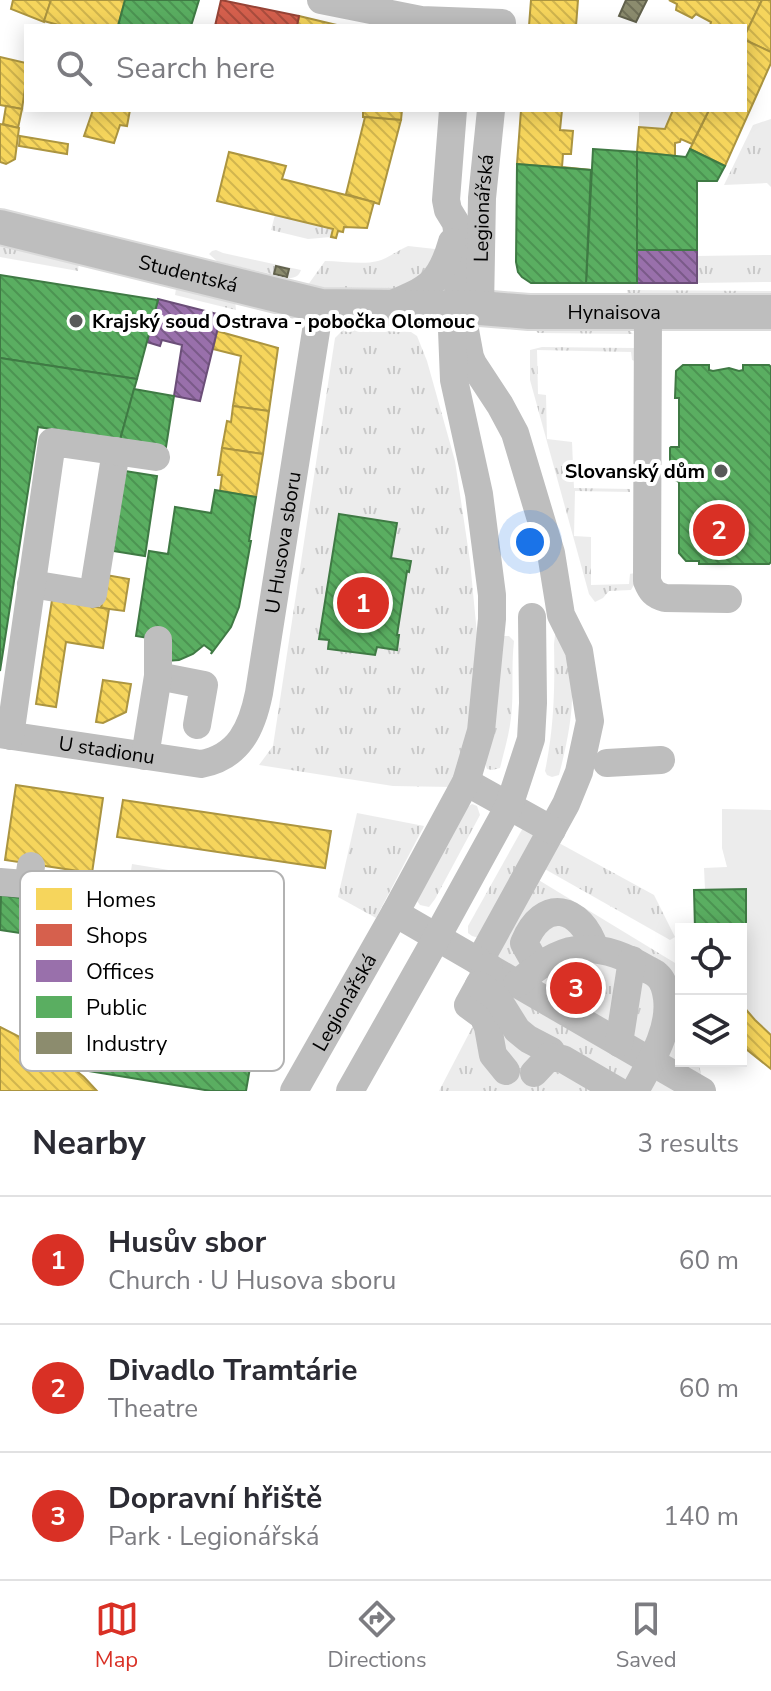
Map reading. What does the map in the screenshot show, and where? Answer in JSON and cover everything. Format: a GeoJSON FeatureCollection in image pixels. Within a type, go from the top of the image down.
{"type":"FeatureCollection","features":[{"type":"Feature","properties":{"kind":"main road","name":"Studentská"},"geometry":{"type":"LineString","coordinates":[[0,227],[321,306],[463,315]]}},
{"type":"Feature","properties":{"kind":"main road","name":"Hynaisova"},"geometry":{"type":"LineString","coordinates":[[463,315],[771,312]]}},
{"type":"Feature","properties":{"kind":"street"},"geometry":{"type":"LineString","coordinates":[[321,0],[421,20],[503,16]]}},
{"type":"Feature","properties":{"kind":"street"},"geometry":{"type":"LineString","coordinates":[[453,112],[446,200],[456,223]]}},
{"type":"Feature","properties":{"kind":"street","name":"Legionářská"},"geometry":{"type":"LineString","coordinates":[[463,112],[456,223],[463,315]]}},
{"type":"Feature","properties":{"kind":"street","name":"Legionářská"},"geometry":{"type":"LineString","coordinates":[[294,1091],[466,782],[481,731],[492,595],[479,494],[454,380],[482,198],[491,112]]}},
{"type":"Feature","properties":{"kind":"street","name":"Legionářská"},"geometry":{"type":"LineString","coordinates":[[428,287],[440,274],[456,223]]}},
{"type":"Feature","properties":{"kind":"street","name":"Studentská"},"geometry":{"type":"LineString","coordinates":[[377,308],[411,297],[428,287]]}},
{"type":"Feature","properties":{"kind":"street","name":"U Husova sboru"},"geometry":{"type":"LineString","coordinates":[[213,762],[222,758],[243,738],[256,708],[321,306]]}},
{"type":"Feature","properties":{"kind":"street"},"geometry":{"type":"LineString","coordinates":[[648,312],[647,581],[656,596],[728,599]]}},
{"type":"Feature","properties":{"kind":"street"},"geometry":{"type":"LineString","coordinates":[[463,315],[473,364],[515,433],[551,553],[561,615],[579,651],[590,721],[579,772],[566,804],[468,1005],[483,1016],[493,1055],[530,1072],[563,1059],[605,1088]]}},
{"type":"Feature","properties":{"kind":"street"},"geometry":{"type":"LineString","coordinates":[[3,737],[8,684],[31,584],[52,442],[156,457]]}},
{"type":"Feature","properties":{"kind":"street"},"geometry":{"type":"LineString","coordinates":[[31,584],[93,594],[116,451]]}},
{"type":"Feature","properties":{"kind":"street"},"geometry":{"type":"LineString","coordinates":[[492,619],[561,615]]}},
{"type":"Feature","properties":{"kind":"street"},"geometry":{"type":"LineString","coordinates":[[350,1091],[509,806],[531,739],[532,617]]}},
{"type":"Feature","properties":{"kind":"street"},"geometry":{"type":"LineString","coordinates":[[145,756],[158,676],[158,640]]}},
{"type":"Feature","properties":{"kind":"street"},"geometry":{"type":"LineString","coordinates":[[158,676],[204,685],[197,725]]}},
{"type":"Feature","properties":{"kind":"street","name":"U stadionu"},"geometry":{"type":"LineString","coordinates":[[3,737],[187,763],[213,762]]}},
{"type":"Feature","properties":{"kind":"street"},"geometry":{"type":"LineString","coordinates":[[607,763],[661,760]]}},
{"type":"Feature","properties":{"kind":"street"},"geometry":{"type":"LineString","coordinates":[[466,782],[552,830]]}},
{"type":"Feature","properties":{"kind":"street"},"geometry":{"type":"LineString","coordinates":[[30,871],[31,866]]}},
{"type":"Feature","properties":{"kind":"street"},"geometry":{"type":"LineString","coordinates":[[0,882],[20,884]]}},
{"type":"Feature","properties":{"kind":"street"},"geometry":{"type":"LineString","coordinates":[[595,949],[590,933],[575,917],[553,912],[540,917],[524,943],[527,975],[571,1015],[702,1091]]}},
{"type":"Feature","properties":{"kind":"street"},"geometry":{"type":"LineString","coordinates":[[395,913],[437,938],[482,971],[517,1030],[528,1039],[530,1072]]}},
{"type":"Feature","properties":{"kind":"street"},"geometry":{"type":"LineString","coordinates":[[482,971],[527,975],[571,951],[595,949],[632,960],[659,976],[668,1002],[664,1030],[635,1091]]}},
{"type":"Feature","properties":{"kind":"street"},"geometry":{"type":"LineString","coordinates":[[619,1043],[632,960]]}},
{"type":"Feature","properties":{"kind":"street"},"geometry":{"type":"LineString","coordinates":[[530,1072],[571,1015]]}},
{"type":"Feature","properties":{"kind":"green space"},"geometry":{"type":"Polygon","coordinates":[[[639,112],[672,112],[665,129],[639,127],[639,112]]]}},
{"type":"Feature","properties":{"kind":"green space"},"geometry":{"type":"Polygon","coordinates":[[[771,119],[771,187],[767,183],[724,185],[753,125],[771,119]]]}},
{"type":"Feature","properties":{"kind":"green space"},"geometry":{"type":"Polygon","coordinates":[[[275,215],[333,229],[331,237],[308,239],[271,230],[275,215]]]}},
{"type":"Feature","properties":{"kind":"green space"},"geometry":{"type":"Polygon","coordinates":[[[0,242],[79,262],[78,271],[0,257],[0,242]]]}},
{"type":"Feature","properties":{"kind":"green space"},"geometry":{"type":"Polygon","coordinates":[[[408,246],[444,250],[413,283],[404,287],[361,291],[305,289],[325,261],[378,261],[408,246]]]}},
{"type":"Feature","properties":{"kind":"green space"},"geometry":{"type":"Polygon","coordinates":[[[216,250],[301,270],[289,278],[218,262],[209,254],[216,250]]]}},
{"type":"Feature","properties":{"kind":"green space"},"geometry":{"type":"Polygon","coordinates":[[[771,255],[771,282],[697,283],[697,256],[771,255]]]}},
{"type":"Feature","properties":{"kind":"green space"},"geometry":{"type":"Polygon","coordinates":[[[176,289],[235,300],[236,310],[175,295],[176,289]]]}},
{"type":"Feature","properties":{"kind":"green space"},"geometry":{"type":"Polygon","coordinates":[[[627,290],[771,291],[771,298],[628,298],[627,290]]]}},
{"type":"Feature","properties":{"kind":"green space"},"geometry":{"type":"Polygon","coordinates":[[[534,325],[628,329],[633,334],[538,333],[534,325]]]}},
{"type":"Feature","properties":{"kind":"green space"},"geometry":{"type":"Polygon","coordinates":[[[343,330],[411,332],[417,336],[455,461],[470,561],[479,655],[468,752],[453,787],[393,786],[259,765],[273,746],[335,338],[343,330]],[[339,514],[319,638],[329,640],[328,649],[375,655],[377,647],[397,650],[409,571],[391,558],[396,523],[339,514]]]}},
{"type":"Feature","properties":{"kind":"green space"},"geometry":{"type":"Polygon","coordinates":[[[542,347],[634,348],[635,361],[631,352],[537,350],[538,394],[546,395],[547,439],[572,442],[574,488],[630,489],[630,492],[575,491],[574,536],[591,537],[591,585],[629,584],[630,574],[635,573],[631,590],[609,591],[595,602],[589,594],[530,380],[530,350],[542,347]]]}},
{"type":"Feature","properties":{"kind":"green space"},"geometry":{"type":"Polygon","coordinates":[[[555,635],[562,635],[568,653],[572,705],[559,775],[552,777],[545,771],[553,708],[555,635]]]}},
{"type":"Feature","properties":{"kind":"green space"},"geometry":{"type":"Polygon","coordinates":[[[502,636],[509,636],[514,641],[512,709],[500,768],[492,770],[487,769],[485,763],[502,636]]]}},
{"type":"Feature","properties":{"kind":"green space"},"geometry":{"type":"Polygon","coordinates":[[[472,804],[477,806],[480,815],[435,899],[429,907],[420,905],[417,901],[467,807],[472,804]]]}},
{"type":"Feature","properties":{"kind":"green space"},"geometry":{"type":"Polygon","coordinates":[[[722,809],[771,810],[771,1069],[747,1050],[747,923],[695,923],[694,890],[705,889],[704,868],[727,867],[722,848],[722,809]]]}},
{"type":"Feature","properties":{"kind":"green space"},"geometry":{"type":"Polygon","coordinates":[[[357,813],[424,826],[376,918],[338,897],[357,813]]]}},
{"type":"Feature","properties":{"kind":"green space"},"geometry":{"type":"Polygon","coordinates":[[[524,826],[538,830],[479,938],[472,936],[468,933],[468,926],[524,826]]]}},
{"type":"Feature","properties":{"kind":"green space"},"geometry":{"type":"Polygon","coordinates":[[[559,843],[654,895],[675,937],[670,940],[543,868],[559,843]]]}},
{"type":"Feature","properties":{"kind":"green space"},"geometry":{"type":"Polygon","coordinates":[[[132,864],[175,871],[131,871],[132,864]]]}},
{"type":"Feature","properties":{"kind":"green space"},"geometry":{"type":"Polygon","coordinates":[[[532,876],[675,963],[675,1067],[700,1067],[701,1077],[692,1091],[439,1091],[475,1022],[470,1018],[532,876]]]}},
{"type":"Feature","properties":{"kind":"building: Homes"},"geometry":{"type":"Polygon","coordinates":[[[13,0],[51,0],[44,22],[11,9],[13,0]]]}},
{"type":"Feature","properties":{"kind":"building: Homes"},"geometry":{"type":"Polygon","coordinates":[[[51,0],[125,0],[119,24],[55,24],[44,21],[51,0]]]}},
{"type":"Feature","properties":{"kind":"building: Homes"},"geometry":{"type":"Polygon","coordinates":[[[531,0],[578,0],[576,24],[529,24],[531,0]]]}},
{"type":"Feature","properties":{"kind":"building: Homes"},"geometry":{"type":"Polygon","coordinates":[[[669,0],[762,0],[747,31],[747,24],[710,24],[696,14],[692,18],[676,10],[677,4],[669,0]]]}},
{"type":"Feature","properties":{"kind":"building: Homes"},"geometry":{"type":"Polygon","coordinates":[[[762,0],[771,0],[771,52],[747,41],[747,31],[762,0]]]}},
{"type":"Feature","properties":{"kind":"building: Homes"},"geometry":{"type":"Polygon","coordinates":[[[299,16],[333,24],[297,24],[299,16]]]}},
{"type":"Feature","properties":{"kind":"building: Homes"},"geometry":{"type":"Polygon","coordinates":[[[747,41],[771,52],[771,63],[725,166],[690,149],[708,112],[747,112],[747,41]]]}},
{"type":"Feature","properties":{"kind":"building: Homes"},"geometry":{"type":"Polygon","coordinates":[[[0,57],[24,63],[22,109],[0,105],[0,57]]]}},
{"type":"Feature","properties":{"kind":"building: Homes"},"geometry":{"type":"Polygon","coordinates":[[[6,106],[22,109],[18,128],[3,124],[6,106]]]}},
{"type":"Feature","properties":{"kind":"building: Homes"},"geometry":{"type":"Polygon","coordinates":[[[92,112],[130,112],[127,126],[120,125],[114,143],[84,136],[92,112]]]}},
{"type":"Feature","properties":{"kind":"building: Homes"},"geometry":{"type":"Polygon","coordinates":[[[363,112],[402,112],[401,120],[363,117],[363,112]]]}},
{"type":"Feature","properties":{"kind":"building: Homes"},"geometry":{"type":"Polygon","coordinates":[[[521,112],[562,112],[560,130],[573,131],[571,154],[563,154],[562,167],[591,170],[517,164],[521,112]]]}},
{"type":"Feature","properties":{"kind":"building: Homes"},"geometry":{"type":"Polygon","coordinates":[[[672,112],[708,112],[692,144],[681,139],[675,143],[675,156],[637,152],[639,127],[665,129],[672,112]]]}},
{"type":"Feature","properties":{"kind":"building: Homes"},"geometry":{"type":"Polygon","coordinates":[[[365,117],[401,120],[379,204],[346,194],[365,117]]]}},
{"type":"Feature","properties":{"kind":"building: Homes"},"geometry":{"type":"Polygon","coordinates":[[[0,124],[19,128],[15,159],[6,164],[0,162],[0,124]]]}},
{"type":"Feature","properties":{"kind":"building: Homes"},"geometry":{"type":"Polygon","coordinates":[[[20,136],[68,144],[67,154],[19,146],[20,136]]]}},
{"type":"Feature","properties":{"kind":"building: Homes"},"geometry":{"type":"Polygon","coordinates":[[[229,152],[286,166],[282,179],[374,202],[367,228],[344,227],[343,232],[338,231],[336,238],[331,237],[333,229],[217,201],[229,152]]]}},
{"type":"Feature","properties":{"kind":"building: Homes"},"geometry":{"type":"Polygon","coordinates":[[[217,331],[278,348],[269,411],[233,406],[241,356],[213,349],[217,331]]]}},
{"type":"Feature","properties":{"kind":"building: Homes"},"geometry":{"type":"Polygon","coordinates":[[[233,406],[269,411],[263,454],[222,448],[233,406]]]}},
{"type":"Feature","properties":{"kind":"building: Homes"},"geometry":{"type":"Polygon","coordinates":[[[222,448],[263,454],[256,497],[220,491],[222,475],[218,475],[222,448]]]}},
{"type":"Feature","properties":{"kind":"building: Homes"},"geometry":{"type":"Polygon","coordinates":[[[106,575],[129,579],[124,611],[101,608],[106,575]]]}},
{"type":"Feature","properties":{"kind":"building: Homes"},"geometry":{"type":"Polygon","coordinates":[[[52,600],[109,609],[103,648],[66,642],[56,707],[36,704],[52,600]]]}},
{"type":"Feature","properties":{"kind":"building: Homes"},"geometry":{"type":"Polygon","coordinates":[[[103,680],[131,684],[126,712],[103,723],[96,722],[103,680]]]}},
{"type":"Feature","properties":{"kind":"building: Homes"},"geometry":{"type":"Polygon","coordinates":[[[16,785],[103,798],[92,871],[5,860],[16,785]]]}},
{"type":"Feature","properties":{"kind":"building: Homes"},"geometry":{"type":"Polygon","coordinates":[[[123,800],[331,831],[325,868],[117,837],[123,800]]]}},
{"type":"Feature","properties":{"kind":"building: Homes"},"geometry":{"type":"Polygon","coordinates":[[[747,1011],[771,1035],[771,1069],[747,1050],[747,1011]]]}},
{"type":"Feature","properties":{"kind":"building: Homes"},"geometry":{"type":"Polygon","coordinates":[[[0,1027],[20,1037],[20,1071],[77,1071],[97,1091],[0,1091],[0,1027]]]}},
{"type":"Feature","properties":{"kind":"building: Shops"},"geometry":{"type":"Polygon","coordinates":[[[221,0],[299,16],[297,24],[215,24],[221,0]]]}},
{"type":"Feature","properties":{"kind":"building: Offices"},"geometry":{"type":"Polygon","coordinates":[[[637,250],[697,250],[697,283],[637,283],[637,250]]]}},
{"type":"Feature","properties":{"kind":"building: Offices"},"geometry":{"type":"Polygon","coordinates":[[[158,299],[221,315],[200,401],[174,396],[182,345],[162,340],[160,346],[147,342],[158,299]]]}},
{"type":"Feature","properties":{"kind":"building: Public"},"geometry":{"type":"Polygon","coordinates":[[[125,0],[199,0],[192,24],[119,24],[125,0]]]}},
{"type":"Feature","properties":{"kind":"building: Public"},"geometry":{"type":"Polygon","coordinates":[[[593,149],[637,152],[637,283],[586,283],[593,149]]]}},
{"type":"Feature","properties":{"kind":"building: Public"},"geometry":{"type":"Polygon","coordinates":[[[690,149],[725,166],[717,181],[697,181],[697,250],[637,250],[637,152],[686,157],[690,149]]]}},
{"type":"Feature","properties":{"kind":"building: Public"},"geometry":{"type":"Polygon","coordinates":[[[517,164],[591,170],[586,283],[531,283],[518,272],[517,164]]]}},
{"type":"Feature","properties":{"kind":"building: Public","name":"Krajský soud Ostrava - pobočka Olomouc"},"geometry":{"type":"Polygon","coordinates":[[[0,275],[158,300],[137,379],[0,358],[0,275]]]}},
{"type":"Feature","properties":{"kind":"building: Public"},"geometry":{"type":"Polygon","coordinates":[[[0,358],[137,379],[120,440],[38,427],[0,671],[0,358]]]}},
{"type":"Feature","properties":{"kind":"building: Public","name":"Slovanský dům"},"geometry":{"type":"Polygon","coordinates":[[[683,365],[709,365],[709,370],[713,371],[729,368],[739,371],[743,370],[743,365],[771,367],[769,564],[699,564],[699,561],[686,561],[679,553],[679,483],[670,480],[670,448],[679,447],[676,371],[683,365]]]}},
{"type":"Feature","properties":{"kind":"building: Public"},"geometry":{"type":"Polygon","coordinates":[[[134,389],[174,396],[166,447],[120,440],[134,389]]]}},
{"type":"Feature","properties":{"kind":"building: Public"},"geometry":{"type":"Polygon","coordinates":[[[125,471],[157,476],[145,556],[113,551],[125,471]]]}},
{"type":"Feature","properties":{"kind":"building: Public"},"geometry":{"type":"Polygon","coordinates":[[[215,490],[256,497],[239,607],[231,627],[211,654],[212,651],[204,645],[179,660],[166,661],[166,641],[136,636],[149,551],[168,554],[175,507],[211,513],[215,490]]]}},
{"type":"Feature","properties":{"kind":"building: Public"},"geometry":{"type":"Polygon","coordinates":[[[339,514],[397,523],[391,558],[411,561],[397,650],[377,647],[375,655],[328,649],[329,640],[319,639],[339,514]]]}},
{"type":"Feature","properties":{"kind":"building: Public"},"geometry":{"type":"Polygon","coordinates":[[[746,889],[746,923],[695,923],[694,890],[746,889]]]}},
{"type":"Feature","properties":{"kind":"building: Public"},"geometry":{"type":"Polygon","coordinates":[[[1,895],[20,898],[20,933],[0,930],[1,895]]]}},
{"type":"Feature","properties":{"kind":"building: Public"},"geometry":{"type":"Polygon","coordinates":[[[88,1071],[249,1071],[246,1091],[211,1091],[88,1071]]]}},
{"type":"Feature","properties":{"kind":"building: Industry"},"geometry":{"type":"Polygon","coordinates":[[[626,0],[647,0],[636,22],[619,16],[626,0]]]}},
{"type":"Feature","properties":{"kind":"building: Industry"},"geometry":{"type":"Polygon","coordinates":[[[276,266],[289,269],[287,277],[274,274],[276,266]]]}},
{"type":"Feature","properties":{"kind":"place","name":"Krajský soud Ostrava - pobočka Olomouc"},"geometry":{"type":"Point","coordinates":[76,321]}},
{"type":"Feature","properties":{"kind":"place","name":"Slovanský dům"},"geometry":{"type":"Point","coordinates":[721,471]}},
{"type":"Feature","properties":{"kind":"place","name":"Divadlo Tramtárie"},"geometry":{"type":"Point","coordinates":[719,530]}},
{"type":"Feature","properties":{"kind":"place","name":"Husův sbor"},"geometry":{"type":"Point","coordinates":[363,603]}},
{"type":"Feature","properties":{"kind":"place","name":"Dopravní hřiště"},"geometry":{"type":"Point","coordinates":[576,988]}}]}
